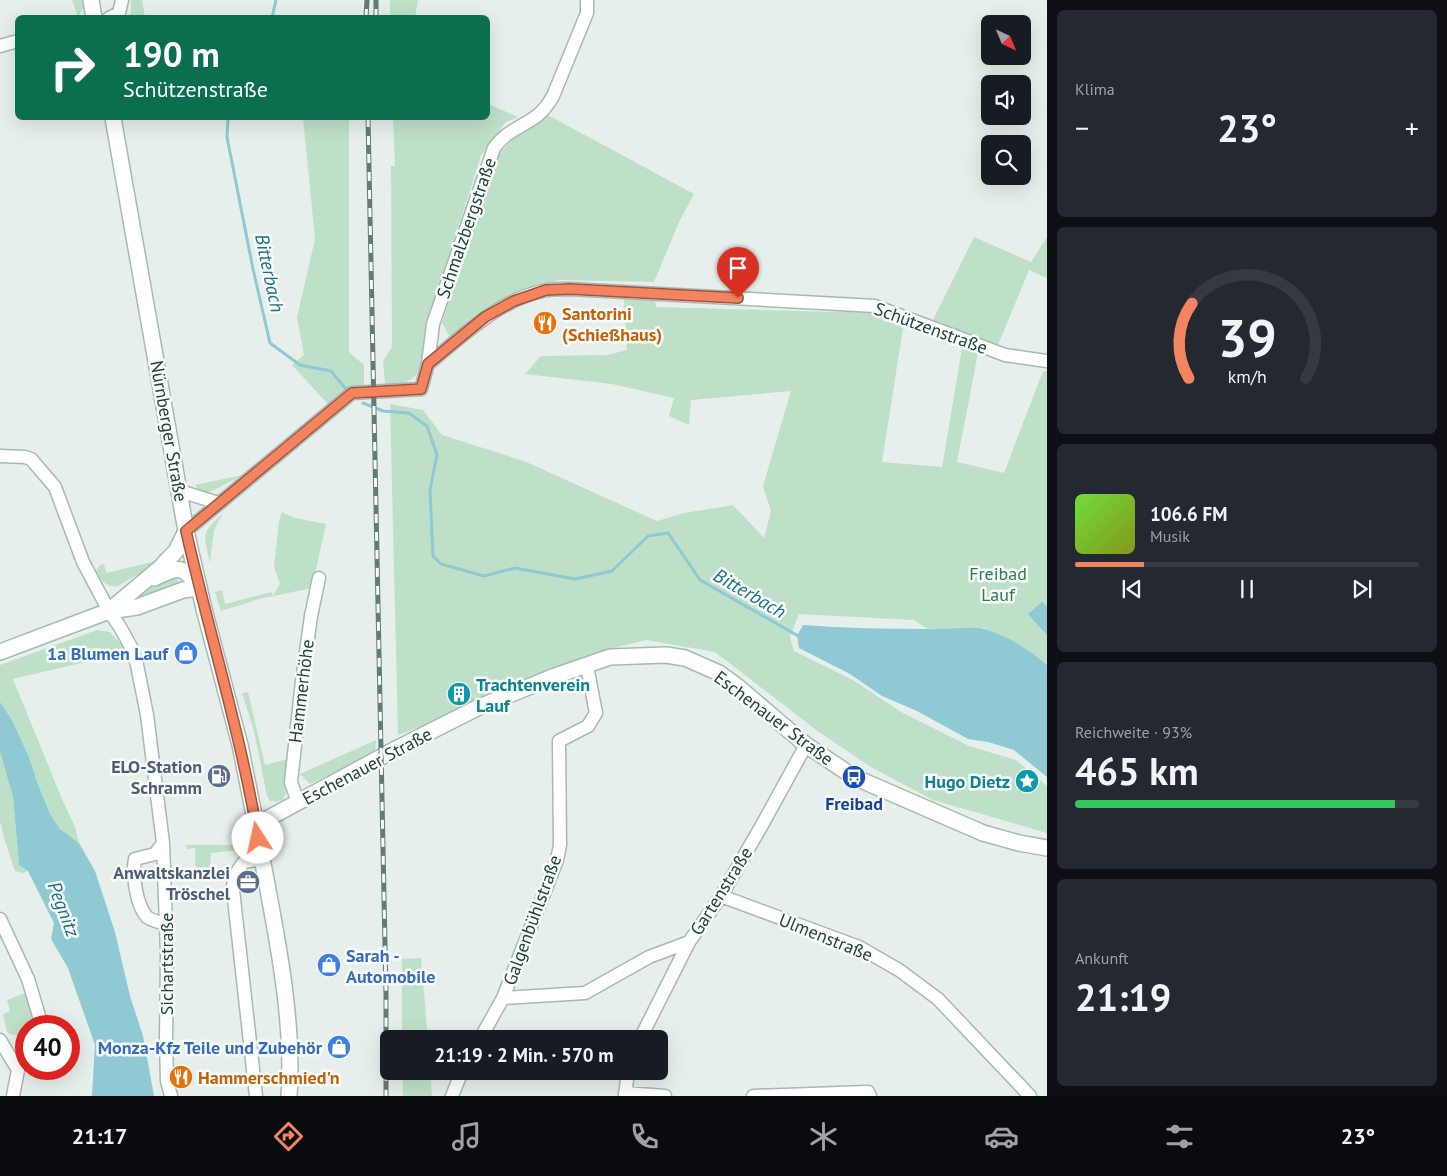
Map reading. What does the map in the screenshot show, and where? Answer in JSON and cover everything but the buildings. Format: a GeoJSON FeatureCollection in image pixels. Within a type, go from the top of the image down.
{"type":"FeatureCollection","features":[{"type":"Feature","properties":{"kind":"main road"},"geometry":{"type":"LineString","coordinates":[[91,0],[94,15]]}},
{"type":"Feature","properties":{"kind":"main road","name":"Nürnberger Straße"},"geometry":{"type":"LineString","coordinates":[[113,120],[186,531],[240,745],[256,825],[281,966],[288,1033],[289,1096]]}},
{"type":"Feature","properties":{"kind":"main road"},"geometry":{"type":"LineString","coordinates":[[109,612],[176,551],[186,531]]}},
{"type":"Feature","properties":{"kind":"main road"},"geometry":{"type":"LineString","coordinates":[[0,652],[109,612],[137,607],[183,590],[199,588],[187,572],[180,569],[166,572],[142,582]]}},
{"type":"Feature","properties":{"kind":"main road","name":"Eschenauer Straße"},"geometry":{"type":"LineString","coordinates":[[256,825],[392,751],[477,708],[610,656],[666,655],[685,658],[719,674],[737,686],[806,745],[854,777],[983,834],[1019,844],[1047,848]]}},
{"type":"Feature","properties":{"kind":"street"},"geometry":{"type":"LineString","coordinates":[[115,15],[119,13],[122,0]]}},
{"type":"Feature","properties":{"kind":"street","name":"Schmalzbergstraße"},"geometry":{"type":"LineString","coordinates":[[428,364],[433,324],[494,148],[502,136],[539,114],[553,96],[587,13],[587,0]]}},
{"type":"Feature","properties":{"kind":"street"},"geometry":{"type":"LineString","coordinates":[[0,46],[15,42]]}},
{"type":"Feature","properties":{"kind":"street","name":"Schützenstraße"},"geometry":{"type":"LineString","coordinates":[[428,364],[485,317],[514,301],[546,290],[570,289],[874,306],[1005,355],[1047,361]]}},
{"type":"Feature","properties":{"kind":"street"},"geometry":{"type":"LineString","coordinates":[[186,531],[352,393],[421,389],[428,364]]}},
{"type":"Feature","properties":{"kind":"street","name":"Sichartstraße"},"geometry":{"type":"LineString","coordinates":[[0,456],[31,459],[55,486],[83,562],[109,612],[120,626],[131,647],[142,684],[163,843],[166,924],[167,1081],[172,1096]]}},
{"type":"Feature","properties":{"kind":"street"},"geometry":{"type":"LineString","coordinates":[[180,491],[200,499],[218,503]]}},
{"type":"Feature","properties":{"kind":"street","name":"Hammerhöhe"},"geometry":{"type":"LineString","coordinates":[[298,803],[290,782],[311,616],[319,578]]}},
{"type":"Feature","properties":{"kind":"street","name":"Galgenbühlstraße"},"geometry":{"type":"LineString","coordinates":[[485,1030],[503,998],[557,860],[560,845],[560,741],[588,726],[596,713],[587,666]]}},
{"type":"Feature","properties":{"kind":"street","name":"Gartenstraße"},"geometry":{"type":"LineString","coordinates":[[645,1030],[689,942],[721,896],[806,745]]}},
{"type":"Feature","properties":{"kind":"street"},"geometry":{"type":"LineString","coordinates":[[163,843],[155,854],[135,859],[134,867],[135,886],[141,909],[149,918],[166,924]]}},
{"type":"Feature","properties":{"kind":"street"},"geometry":{"type":"LineString","coordinates":[[256,1096],[233,879],[236,871],[244,862],[262,859]]}},
{"type":"Feature","properties":{"kind":"street","name":"Ulmenstraße"},"geometry":{"type":"LineString","coordinates":[[721,896],[859,947],[899,970],[938,999],[1030,1096]]}},
{"type":"Feature","properties":{"kind":"street"},"geometry":{"type":"LineString","coordinates":[[0,919],[28,979],[39,1015]]}},
{"type":"Feature","properties":{"kind":"street"},"geometry":{"type":"LineString","coordinates":[[503,998],[585,993],[649,957],[689,942]]}},
{"type":"Feature","properties":{"kind":"street"},"geometry":{"type":"LineString","coordinates":[[0,1040],[15,1058]]}},
{"type":"Feature","properties":{"kind":"street"},"geometry":{"type":"LineString","coordinates":[[13,1096],[18,1080]]}},
{"type":"Feature","properties":{"kind":"street"},"geometry":{"type":"LineString","coordinates":[[452,1096],[458,1080]]}},
{"type":"Feature","properties":{"kind":"street"},"geometry":{"type":"LineString","coordinates":[[627,1080],[625,1094],[665,1096]]}},
{"type":"Feature","properties":{"kind":"street"},"geometry":{"type":"LineString","coordinates":[[753,1096],[868,1092],[870,1096]]}},
{"type":"Feature","properties":{"kind":"green space"},"geometry":{"type":"Polygon","coordinates":[[[72,0],[83,0],[84,7],[77,15],[72,0]]]}},
{"type":"Feature","properties":{"kind":"green space"},"geometry":{"type":"Polygon","coordinates":[[[131,0],[142,0],[145,15],[130,15],[131,0]]]}},
{"type":"Feature","properties":{"kind":"green space"},"geometry":{"type":"Polygon","coordinates":[[[390,0],[418,0],[415,15],[390,15],[390,0]]]}},
{"type":"Feature","properties":{"kind":"green space"},"geometry":{"type":"Polygon","coordinates":[[[490,105],[518,117],[505,123],[481,156],[434,304],[425,338],[420,371],[412,379],[399,385],[385,385],[383,361],[392,347],[391,166],[395,166],[393,120],[490,120],[490,105]]]}},
{"type":"Feature","properties":{"kind":"green space"},"geometry":{"type":"Polygon","coordinates":[[[546,114],[694,194],[679,222],[654,282],[559,280],[527,289],[494,303],[469,320],[454,336],[449,335],[442,323],[496,159],[525,129],[546,114]]]}},
{"type":"Feature","properties":{"kind":"green space"},"geometry":{"type":"Polygon","coordinates":[[[303,120],[349,120],[349,352],[364,365],[364,386],[349,387],[328,404],[292,365],[304,355],[297,317],[315,239],[303,120]]]}},
{"type":"Feature","properties":{"kind":"green space"},"geometry":{"type":"Polygon","coordinates":[[[974,237],[1031,262],[1047,237],[1047,278],[1029,270],[998,345],[933,320],[974,237]]]}},
{"type":"Feature","properties":{"kind":"green space","name":"Freibad Lauf"},"geometry":{"type":"Polygon","coordinates":[[[624,299],[655,301],[656,307],[832,312],[867,310],[903,328],[882,462],[942,467],[962,348],[978,353],[957,462],[1004,473],[1043,371],[1047,371],[1047,665],[1037,656],[983,628],[928,629],[914,620],[799,614],[790,637],[794,651],[853,680],[901,712],[969,746],[1016,760],[1047,786],[1047,833],[933,800],[871,767],[819,732],[715,652],[646,640],[576,660],[509,686],[440,720],[398,735],[390,404],[423,410],[442,435],[524,461],[657,521],[684,513],[733,505],[764,538],[771,511],[763,486],[791,391],[691,400],[689,425],[669,416],[674,398],[612,384],[525,374],[541,356],[607,355],[627,350],[624,299]]]}},
{"type":"Feature","properties":{"kind":"green space"},"geometry":{"type":"Polygon","coordinates":[[[243,475],[212,491],[202,491],[195,485],[243,475]]]}},
{"type":"Feature","properties":{"kind":"green space"},"geometry":{"type":"Polygon","coordinates":[[[282,512],[295,518],[326,524],[312,588],[259,599],[221,611],[215,592],[222,590],[225,604],[271,592],[273,596],[280,584],[274,567],[279,521],[282,512]]]}},
{"type":"Feature","properties":{"kind":"green space"},"geometry":{"type":"Polygon","coordinates":[[[223,513],[214,530],[210,563],[205,540],[207,531],[223,513]]]}},
{"type":"Feature","properties":{"kind":"green space"},"geometry":{"type":"Polygon","coordinates":[[[169,551],[160,562],[118,586],[107,585],[96,571],[100,565],[104,564],[106,573],[160,560],[159,554],[169,551]]]}},
{"type":"Feature","properties":{"kind":"green space"},"geometry":{"type":"Polygon","coordinates":[[[176,574],[179,584],[138,601],[160,579],[176,574]]]}},
{"type":"Feature","properties":{"kind":"green space"},"geometry":{"type":"Polygon","coordinates":[[[97,630],[110,632],[122,645],[124,653],[13,679],[75,827],[79,843],[60,829],[50,814],[29,757],[12,720],[0,702],[0,665],[97,630]]]}},
{"type":"Feature","properties":{"kind":"green space"},"geometry":{"type":"Polygon","coordinates":[[[248,692],[265,765],[288,759],[286,793],[283,800],[270,801],[267,796],[254,731],[242,693],[248,692]]]}},
{"type":"Feature","properties":{"kind":"green space"},"geometry":{"type":"Polygon","coordinates":[[[376,740],[375,754],[310,784],[300,774],[376,740]]]}},
{"type":"Feature","properties":{"kind":"green space"},"geometry":{"type":"Polygon","coordinates":[[[0,752],[13,797],[19,865],[28,871],[23,873],[15,871],[0,821],[0,752]]]}},
{"type":"Feature","properties":{"kind":"green space"},"geometry":{"type":"Polygon","coordinates":[[[186,845],[232,845],[238,850],[211,853],[209,881],[196,882],[195,848],[187,849],[186,845]]]}},
{"type":"Feature","properties":{"kind":"green space"},"geometry":{"type":"Polygon","coordinates":[[[421,958],[427,1030],[402,1030],[402,959],[421,958]]]}},
{"type":"Feature","properties":{"kind":"green space"},"geometry":{"type":"Polygon","coordinates":[[[28,992],[34,1015],[15,1015],[15,1035],[7,1032],[3,1014],[10,1011],[7,1000],[28,992]]]}},
{"type":"Feature","properties":{"kind":"green space"},"geometry":{"type":"Polygon","coordinates":[[[402,1080],[431,1080],[432,1096],[403,1096],[402,1080]]]}},
{"type":"Feature","properties":{"kind":"water"},"geometry":{"type":"Polygon","coordinates":[[[1042,602],[1047,606],[1047,635],[1028,614],[1042,602]]]}},
{"type":"Feature","properties":{"kind":"water"},"geometry":{"type":"Polygon","coordinates":[[[803,625],[880,629],[979,628],[1009,639],[1047,665],[1047,777],[1014,750],[988,742],[968,739],[917,711],[882,696],[850,674],[799,648],[797,636],[803,625]]]}},
{"type":"Feature","properties":{"kind":"water","name":"Pegnitz"},"geometry":{"type":"Polygon","coordinates":[[[0,702],[12,720],[29,757],[50,814],[60,829],[79,843],[95,871],[115,932],[130,996],[143,1036],[154,1096],[92,1096],[95,1045],[68,968],[51,939],[54,923],[28,871],[19,865],[13,797],[0,752],[0,702]]]}},
{"type":"Feature","properties":{"kind":"waterway","name":"Bitterbach"},"geometry":{"type":"LineString","coordinates":[[273,15],[276,0]]}},
{"type":"Feature","properties":{"kind":"waterway","name":"Bitterbach"},"geometry":{"type":"LineString","coordinates":[[228,120],[227,137],[253,269],[270,343],[300,365],[331,371],[346,389]]}},
{"type":"Feature","properties":{"kind":"waterway","name":"Bitterbach"},"geometry":{"type":"LineString","coordinates":[[363,403],[383,411],[409,413],[427,426],[437,455],[430,490],[433,556],[441,564],[484,576],[515,568],[575,579],[612,571],[648,536],[668,533],[700,580],[800,637]]}},
{"type":"Feature","properties":{"kind":"railway"},"geometry":{"type":"LineString","coordinates":[[366,15],[367,0]]}},
{"type":"Feature","properties":{"kind":"railway"},"geometry":{"type":"LineString","coordinates":[[376,0],[376,15]]}},
{"type":"Feature","properties":{"kind":"railway"},"geometry":{"type":"LineString","coordinates":[[368,120],[386,994],[386,1096]]}},
{"type":"Feature","properties":{"kind":"place","name":"Santorini (Schießhaus)"},"geometry":{"type":"Point","coordinates":[545,323]}},
{"type":"Feature","properties":{"kind":"place","name":"1a Blumen Lauf"},"geometry":{"type":"Point","coordinates":[186,653]}},
{"type":"Feature","properties":{"kind":"place","name":"Trachtenverein Lauf"},"geometry":{"type":"Point","coordinates":[459,694]}},
{"type":"Feature","properties":{"kind":"place","name":"ELO-Station Schramm"},"geometry":{"type":"Point","coordinates":[219,776]}},
{"type":"Feature","properties":{"kind":"place","name":"Freibad"},"geometry":{"type":"Point","coordinates":[854,777]}},
{"type":"Feature","properties":{"kind":"place","name":"Hugo Dietz"},"geometry":{"type":"Point","coordinates":[1027,781]}},
{"type":"Feature","properties":{"kind":"place","name":"Anwaltskanzlei Tröschel"},"geometry":{"type":"Point","coordinates":[248,882]}},
{"type":"Feature","properties":{"kind":"place","name":"Sarah - Automobile"},"geometry":{"type":"Point","coordinates":[329,965]}},
{"type":"Feature","properties":{"kind":"place","name":"Monza-Kfz Teile und Zubehör"},"geometry":{"type":"Point","coordinates":[339,1047]}},
{"type":"Feature","properties":{"kind":"place","name":"Hammerschmied'n"},"geometry":{"type":"Point","coordinates":[181,1077]}},
{"type":"Feature","properties":{"kind":"route"},"geometry":{"type":"LineString","coordinates":[[258,838],[252,799],[240,745],[204,609],[186,531],[352,393],[421,389],[428,364],[485,317],[514,301],[546,290],[570,289],[738,298]]}}]}
